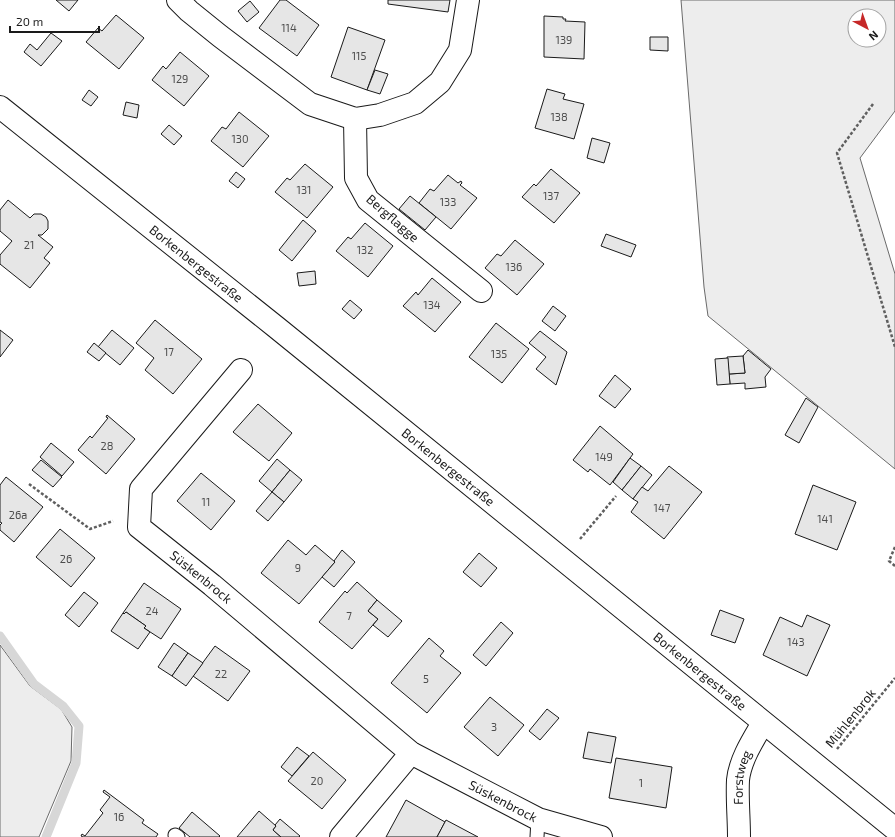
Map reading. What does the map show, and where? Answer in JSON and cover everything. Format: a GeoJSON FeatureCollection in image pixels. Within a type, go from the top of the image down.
{"type":"FeatureCollection","features":[{"type":"Feature","properties":{"kind":"street"},"geometry":{"type":"LineString","coordinates":[[178,0],[220,36],[310,104],[355,119],[380,115],[416,103],[440,82],[460,50],[468,0]]}},
{"type":"Feature","properties":{"kind":"street","name":"Borkenbergestraße"},"geometry":{"type":"LineString","coordinates":[[0,106],[282,332],[895,829]]}},
{"type":"Feature","properties":{"kind":"street","name":"Bergflagge"},"geometry":{"type":"LineString","coordinates":[[355,119],[356,178],[368,200],[481,291]]}},
{"type":"Feature","properties":{"kind":"street","name":"Süskenbrock"},"geometry":{"type":"LineString","coordinates":[[241,370],[141,489],[139,527],[212,585],[411,753],[538,828],[601,837]]}},
{"type":"Feature","properties":{"kind":"street","name":"Forstweg"},"geometry":{"type":"LineString","coordinates":[[739,837],[738,779],[743,760],[763,723]]}},
{"type":"Feature","properties":{"kind":"street"},"geometry":{"type":"LineString","coordinates":[[341,837],[411,753]]}},
{"type":"Feature","properties":{"kind":"path"},"geometry":{"type":"LineString","coordinates":[[873,104],[837,153],[895,347]]}},
{"type":"Feature","properties":{"kind":"path"},"geometry":{"type":"LineString","coordinates":[[29,484],[90,529],[140,513]]}},
{"type":"Feature","properties":{"kind":"path"},"geometry":{"type":"LineString","coordinates":[[562,560],[616,496]]}},
{"type":"Feature","properties":{"kind":"path"},"geometry":{"type":"LineString","coordinates":[[895,547],[889,561],[895,566]]}},
{"type":"Feature","properties":{"kind":"path","name":"Mühlenbrok"},"geometry":{"type":"LineString","coordinates":[[821,770],[895,678]]}},
{"type":"Feature","properties":{"kind":"shaded area"},"geometry":{"type":"Polygon","coordinates":[[[681,0],[895,0],[895,111],[860,158],[895,274],[895,469],[708,316],[704,287],[681,0]]]}},
{"type":"Feature","properties":{"kind":"shaded area"},"geometry":{"type":"Polygon","coordinates":[[[0,645],[30,686],[61,709],[72,727],[71,761],[39,837],[0,837],[0,645]]]}},
{"type":"Feature","properties":{"kind":"building"},"geometry":{"type":"Polygon","coordinates":[[[56,0],[78,0],[69,11],[56,0]]]}},
{"type":"Feature","properties":{"kind":"building"},"geometry":{"type":"Polygon","coordinates":[[[280,0],[286,0],[319,25],[297,56],[259,28],[280,0]]]}},
{"type":"Feature","properties":{"kind":"building"},"geometry":{"type":"Polygon","coordinates":[[[388,0],[450,0],[448,12],[388,4],[388,0]]]}},
{"type":"Feature","properties":{"kind":"building"},"geometry":{"type":"Polygon","coordinates":[[[250,1],[259,12],[247,22],[238,11],[250,1]]]}},
{"type":"Feature","properties":{"kind":"building"},"geometry":{"type":"Polygon","coordinates":[[[116,15],[144,38],[119,69],[86,42],[98,28],[102,31],[116,15]]]}},
{"type":"Feature","properties":{"kind":"building"},"geometry":{"type":"Polygon","coordinates":[[[544,16],[563,17],[563,19],[566,19],[565,21],[585,22],[584,59],[544,57],[544,16]]]}},
{"type":"Feature","properties":{"kind":"building"},"geometry":{"type":"Polygon","coordinates":[[[348,27],[385,40],[367,90],[331,77],[348,27]]]}},
{"type":"Feature","properties":{"kind":"building"},"geometry":{"type":"Polygon","coordinates":[[[51,33],[62,41],[41,66],[24,52],[30,44],[37,50],[51,33]]]}},
{"type":"Feature","properties":{"kind":"building"},"geometry":{"type":"Polygon","coordinates":[[[650,37],[668,37],[668,51],[650,50],[650,37]]]}},
{"type":"Feature","properties":{"kind":"building"},"geometry":{"type":"Polygon","coordinates":[[[180,52],[209,76],[184,106],[152,80],[163,66],[166,69],[180,52]]]}},
{"type":"Feature","properties":{"kind":"building"},"geometry":{"type":"Polygon","coordinates":[[[375,70],[388,74],[380,94],[367,90],[375,70]]]}},
{"type":"Feature","properties":{"kind":"building"},"geometry":{"type":"Polygon","coordinates":[[[547,89],[565,94],[563,99],[584,104],[574,139],[535,128],[547,89]]]}},
{"type":"Feature","properties":{"kind":"building"},"geometry":{"type":"Polygon","coordinates":[[[89,90],[98,97],[91,106],[82,100],[89,90]]]}},
{"type":"Feature","properties":{"kind":"building"},"geometry":{"type":"Polygon","coordinates":[[[126,102],[139,105],[137,118],[123,115],[126,102]]]}},
{"type":"Feature","properties":{"kind":"building"},"geometry":{"type":"Polygon","coordinates":[[[239,112],[269,136],[243,167],[211,141],[222,127],[226,129],[239,112]]]}},
{"type":"Feature","properties":{"kind":"building"},"geometry":{"type":"Polygon","coordinates":[[[169,125],[182,136],[174,145],[161,134],[169,125]]]}},
{"type":"Feature","properties":{"kind":"building"},"geometry":{"type":"Polygon","coordinates":[[[592,138],[610,143],[604,163],[587,158],[592,138]]]}},
{"type":"Feature","properties":{"kind":"building"},"geometry":{"type":"Polygon","coordinates":[[[305,164],[333,187],[307,218],[275,192],[287,178],[290,180],[305,164]]]}},
{"type":"Feature","properties":{"kind":"building"},"geometry":{"type":"Polygon","coordinates":[[[551,169],[580,193],[554,223],[522,197],[534,184],[536,186],[551,169]]]}},
{"type":"Feature","properties":{"kind":"building"},"geometry":{"type":"Polygon","coordinates":[[[236,172],[245,179],[238,188],[229,181],[236,172]]]}},
{"type":"Feature","properties":{"kind":"building"},"geometry":{"type":"Polygon","coordinates":[[[448,175],[458,183],[461,181],[462,183],[460,185],[477,198],[451,229],[419,203],[430,189],[434,191],[448,175]]]}},
{"type":"Feature","properties":{"kind":"building"},"geometry":{"type":"Polygon","coordinates":[[[410,196],[436,217],[425,230],[399,209],[410,196]]]}},
{"type":"Feature","properties":{"kind":"building"},"geometry":{"type":"Polygon","coordinates":[[[8,200],[30,218],[34,214],[41,214],[46,217],[48,221],[48,229],[42,235],[38,235],[53,247],[44,258],[50,263],[30,288],[0,264],[0,255],[12,241],[0,231],[0,210],[8,200]]]}},
{"type":"Feature","properties":{"kind":"building"},"geometry":{"type":"Polygon","coordinates":[[[303,220],[316,231],[292,261],[279,250],[303,220]]]}},
{"type":"Feature","properties":{"kind":"building"},"geometry":{"type":"Polygon","coordinates":[[[365,223],[393,246],[368,277],[336,251],[348,237],[351,239],[365,223]]]}},
{"type":"Feature","properties":{"kind":"building"},"geometry":{"type":"Polygon","coordinates":[[[606,234],[636,245],[631,257],[601,246],[606,234]]]}},
{"type":"Feature","properties":{"kind":"building"},"geometry":{"type":"Polygon","coordinates":[[[515,240],[544,264],[517,295],[485,268],[497,254],[501,256],[515,240]]]}},
{"type":"Feature","properties":{"kind":"building"},"geometry":{"type":"Polygon","coordinates":[[[315,271],[316,284],[299,286],[297,273],[315,271]]]}},
{"type":"Feature","properties":{"kind":"building"},"geometry":{"type":"Polygon","coordinates":[[[432,278],[461,302],[435,332],[403,306],[416,292],[418,295],[432,278]]]}},
{"type":"Feature","properties":{"kind":"building"},"geometry":{"type":"Polygon","coordinates":[[[350,300],[362,310],[354,319],[342,309],[350,300]]]}},
{"type":"Feature","properties":{"kind":"building"},"geometry":{"type":"Polygon","coordinates":[[[553,306],[566,316],[555,331],[542,321],[553,306]]]}},
{"type":"Feature","properties":{"kind":"building"},"geometry":{"type":"Polygon","coordinates":[[[155,320],[202,359],[173,394],[145,370],[154,358],[136,343],[155,320]]]}},
{"type":"Feature","properties":{"kind":"building"},"geometry":{"type":"Polygon","coordinates":[[[496,323],[529,349],[502,383],[469,357],[496,323]]]}},
{"type":"Feature","properties":{"kind":"building"},"geometry":{"type":"Polygon","coordinates":[[[0,330],[13,340],[0,357],[0,330]]]}},
{"type":"Feature","properties":{"kind":"building"},"geometry":{"type":"Polygon","coordinates":[[[112,330],[134,348],[120,365],[98,347],[112,330]]]}},
{"type":"Feature","properties":{"kind":"building"},"geometry":{"type":"Polygon","coordinates":[[[540,331],[567,352],[556,385],[536,369],[546,357],[529,343],[540,331]]]}},
{"type":"Feature","properties":{"kind":"building"},"geometry":{"type":"Polygon","coordinates":[[[94,343],[106,353],[99,361],[87,352],[94,343]]]}},
{"type":"Feature","properties":{"kind":"building"},"geometry":{"type":"Polygon","coordinates":[[[748,350],[771,369],[765,377],[766,387],[745,389],[745,383],[730,384],[729,374],[745,373],[743,356],[748,350]]]}},
{"type":"Feature","properties":{"kind":"building"},"geometry":{"type":"Polygon","coordinates":[[[743,356],[745,373],[729,374],[727,357],[743,356]]]}},
{"type":"Feature","properties":{"kind":"building"},"geometry":{"type":"Polygon","coordinates":[[[728,358],[730,384],[717,385],[715,359],[728,358]]]}},
{"type":"Feature","properties":{"kind":"building"},"geometry":{"type":"Polygon","coordinates":[[[615,375],[631,389],[615,408],[599,396],[615,375]]]}},
{"type":"Feature","properties":{"kind":"building"},"geometry":{"type":"Polygon","coordinates":[[[806,398],[818,407],[799,443],[785,435],[806,398]]]}},
{"type":"Feature","properties":{"kind":"building"},"geometry":{"type":"Polygon","coordinates":[[[258,404],[292,433],[269,461],[233,432],[258,404]]]}},
{"type":"Feature","properties":{"kind":"building"},"geometry":{"type":"Polygon","coordinates":[[[107,415],[135,439],[106,474],[78,450],[90,436],[92,438],[108,418],[106,417],[107,415]]]}},
{"type":"Feature","properties":{"kind":"building"},"geometry":{"type":"Polygon","coordinates":[[[600,426],[633,454],[610,485],[590,469],[588,472],[573,460],[600,426]]]}},
{"type":"Feature","properties":{"kind":"building"},"geometry":{"type":"Polygon","coordinates":[[[51,443],[74,462],[62,476],[40,457],[51,443]]]}},
{"type":"Feature","properties":{"kind":"building"},"geometry":{"type":"Polygon","coordinates":[[[630,458],[641,466],[622,490],[613,482],[630,458]]]}},
{"type":"Feature","properties":{"kind":"building"},"geometry":{"type":"Polygon","coordinates":[[[277,459],[290,470],[272,492],[259,481],[277,459]]]}},
{"type":"Feature","properties":{"kind":"building"},"geometry":{"type":"Polygon","coordinates":[[[41,460],[62,477],[53,487],[32,470],[41,460]]]}},
{"type":"Feature","properties":{"kind":"building"},"geometry":{"type":"Polygon","coordinates":[[[641,466],[652,475],[633,499],[622,490],[641,466]]]}},
{"type":"Feature","properties":{"kind":"building"},"geometry":{"type":"Polygon","coordinates":[[[669,466],[702,492],[664,539],[631,512],[638,502],[633,499],[642,487],[648,491],[669,466]]]}},
{"type":"Feature","properties":{"kind":"building"},"geometry":{"type":"Polygon","coordinates":[[[290,470],[302,480],[284,502],[272,492],[290,470]]]}},
{"type":"Feature","properties":{"kind":"building"},"geometry":{"type":"Polygon","coordinates":[[[201,473],[235,501],[211,530],[177,501],[201,473]]]}},
{"type":"Feature","properties":{"kind":"building"},"geometry":{"type":"Polygon","coordinates":[[[6,477],[43,507],[14,542],[0,530],[0,525],[2,523],[0,522],[0,485],[6,477]]]}},
{"type":"Feature","properties":{"kind":"building"},"geometry":{"type":"Polygon","coordinates":[[[813,485],[856,502],[837,550],[795,534],[813,485]]]}},
{"type":"Feature","properties":{"kind":"building"},"geometry":{"type":"Polygon","coordinates":[[[272,492],[284,502],[268,521],[256,511],[272,492]]]}},
{"type":"Feature","properties":{"kind":"building"},"geometry":{"type":"Polygon","coordinates":[[[60,529],[95,558],[71,587],[36,557],[60,529]]]}},
{"type":"Feature","properties":{"kind":"building"},"geometry":{"type":"Polygon","coordinates":[[[288,540],[306,555],[315,545],[335,562],[299,604],[261,573],[288,540]]]}},
{"type":"Feature","properties":{"kind":"building"},"geometry":{"type":"Polygon","coordinates":[[[342,550],[355,562],[334,587],[322,577],[335,562],[334,561],[342,550]]]}},
{"type":"Feature","properties":{"kind":"building"},"geometry":{"type":"Polygon","coordinates":[[[479,553],[497,568],[481,587],[463,572],[479,553]]]}},
{"type":"Feature","properties":{"kind":"building"},"geometry":{"type":"Polygon","coordinates":[[[357,582],[377,600],[368,611],[378,619],[352,649],[319,622],[345,591],[347,593],[357,582]]]}},
{"type":"Feature","properties":{"kind":"building"},"geometry":{"type":"Polygon","coordinates":[[[144,583],[181,609],[161,639],[144,628],[146,626],[126,612],[124,614],[123,613],[144,583]]]}},
{"type":"Feature","properties":{"kind":"building"},"geometry":{"type":"Polygon","coordinates":[[[84,592],[98,603],[79,627],[65,615],[84,592]]]}},
{"type":"Feature","properties":{"kind":"building"},"geometry":{"type":"Polygon","coordinates":[[[377,600],[402,621],[388,637],[373,625],[378,619],[368,611],[377,600]]]}},
{"type":"Feature","properties":{"kind":"building"},"geometry":{"type":"Polygon","coordinates":[[[720,610],[744,619],[735,643],[711,635],[720,610]]]}},
{"type":"Feature","properties":{"kind":"building"},"geometry":{"type":"Polygon","coordinates":[[[126,612],[146,626],[144,628],[150,632],[138,649],[111,631],[123,613],[124,614],[126,612]]]}},
{"type":"Feature","properties":{"kind":"building"},"geometry":{"type":"Polygon","coordinates":[[[807,615],[830,625],[807,676],[763,655],[780,617],[802,627],[807,615]]]}},
{"type":"Feature","properties":{"kind":"building"},"geometry":{"type":"Polygon","coordinates":[[[501,622],[513,633],[486,666],[473,655],[501,622]]]}},
{"type":"Feature","properties":{"kind":"building"},"geometry":{"type":"Polygon","coordinates":[[[429,638],[444,651],[440,656],[461,673],[427,713],[391,683],[429,638]]]}},
{"type":"Feature","properties":{"kind":"building"},"geometry":{"type":"Polygon","coordinates":[[[174,643],[188,653],[172,676],[158,667],[174,643]]]}},
{"type":"Feature","properties":{"kind":"building"},"geometry":{"type":"Polygon","coordinates":[[[215,646],[250,671],[228,701],[193,676],[215,646]]]}},
{"type":"Feature","properties":{"kind":"building"},"geometry":{"type":"Polygon","coordinates":[[[188,653],[203,663],[186,686],[172,676],[188,653]]]}},
{"type":"Feature","properties":{"kind":"building"},"geometry":{"type":"Polygon","coordinates":[[[490,697],[524,725],[498,756],[464,727],[490,697]]]}},
{"type":"Feature","properties":{"kind":"building"},"geometry":{"type":"Polygon","coordinates":[[[547,709],[559,718],[540,740],[529,731],[547,709]]]}},
{"type":"Feature","properties":{"kind":"building"},"geometry":{"type":"Polygon","coordinates":[[[588,732],[616,737],[611,763],[583,758],[588,732]]]}},
{"type":"Feature","properties":{"kind":"building"},"geometry":{"type":"Polygon","coordinates":[[[297,747],[309,756],[292,776],[281,767],[297,747]]]}},
{"type":"Feature","properties":{"kind":"building"},"geometry":{"type":"Polygon","coordinates":[[[313,752],[346,780],[322,809],[288,781],[313,752]]]}},
{"type":"Feature","properties":{"kind":"building"},"geometry":{"type":"Polygon","coordinates":[[[616,758],[672,767],[666,808],[609,798],[616,758]]]}},
{"type":"Feature","properties":{"kind":"building"},"geometry":{"type":"Polygon","coordinates":[[[104,790],[144,820],[142,823],[158,834],[156,837],[81,836],[82,834],[85,836],[103,813],[100,810],[110,797],[103,792],[104,790]]]}},
{"type":"Feature","properties":{"kind":"building"},"geometry":{"type":"Polygon","coordinates":[[[406,800],[445,822],[437,837],[386,837],[406,800]]]}},
{"type":"Feature","properties":{"kind":"building"},"geometry":{"type":"Polygon","coordinates":[[[259,811],[276,826],[273,830],[281,837],[237,837],[259,811]]]}},
{"type":"Feature","properties":{"kind":"building"},"geometry":{"type":"Polygon","coordinates":[[[192,812],[220,836],[190,837],[179,828],[192,812]]]}},
{"type":"Feature","properties":{"kind":"building"},"geometry":{"type":"Polygon","coordinates":[[[280,819],[300,836],[281,837],[273,830],[280,819]]]}},
{"type":"Feature","properties":{"kind":"building"},"geometry":{"type":"Polygon","coordinates":[[[446,820],[478,837],[437,837],[446,820]]]}},
{"type":"Feature","properties":{"kind":"waterway"},"geometry":{"type":"LineString","coordinates":[[0,636],[34,684],[63,706],[79,726],[76,763],[46,837]]}}]}
